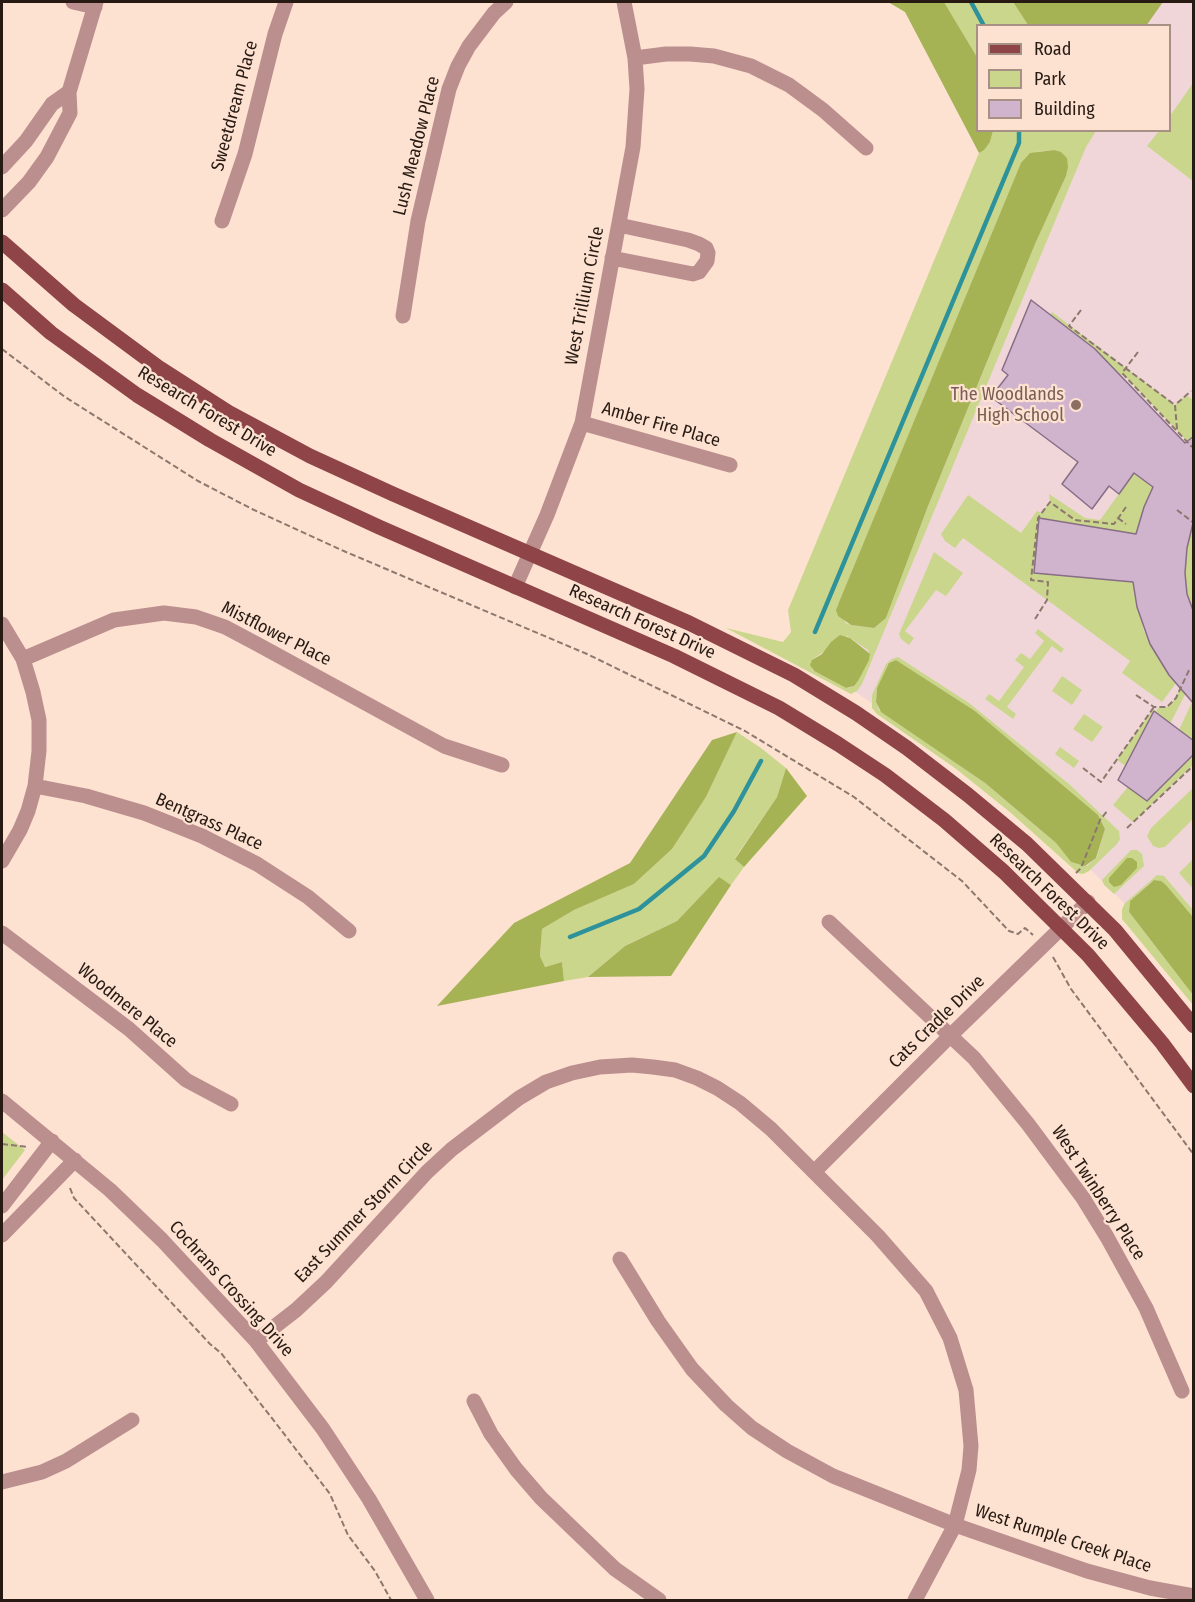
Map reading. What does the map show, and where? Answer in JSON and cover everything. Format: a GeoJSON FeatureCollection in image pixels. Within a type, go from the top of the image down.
{"type":"FeatureCollection","features":[{"type":"Feature","properties":{"kind":"main road","name":"Research Forest Drive"},"geometry":{"type":"LineString","coordinates":[[2,242],[74,305],[158,366],[228,412],[310,456],[689,623],[763,659],[831,697],[907,748],[1027,844],[1088,902],[1135,953],[1194,1026]]}},
{"type":"Feature","properties":{"kind":"main road","name":"Research Forest Drive"},"geometry":{"type":"LineString","coordinates":[[2,290],[60,340],[137,395],[210,440],[309,494],[379,527],[674,656],[769,702],[885,775],[944,820],[1004,872],[1062,928],[1123,995],[1194,1086]]}},
{"type":"Feature","properties":{"kind":"street"},"geometry":{"type":"LineString","coordinates":[[2,210],[29,182],[47,157],[70,113],[69,92],[95,4],[73,2]]}},
{"type":"Feature","properties":{"kind":"street","name":"Sweetdream Place"},"geometry":{"type":"LineString","coordinates":[[222,221],[245,154],[275,34],[286,2]]}},
{"type":"Feature","properties":{"kind":"street","name":"Lush Meadow Place"},"geometry":{"type":"LineString","coordinates":[[403,316],[418,221],[449,89],[469,46],[506,2]]}},
{"type":"Feature","properties":{"kind":"street","name":"West Trillium Circle"},"geometry":{"type":"LineString","coordinates":[[516,587],[582,423],[619,225],[633,147],[637,89],[635,58],[624,2]]}},
{"type":"Feature","properties":{"kind":"street"},"geometry":{"type":"LineString","coordinates":[[635,58],[690,54],[714,56],[751,66],[789,85],[866,148]]}},
{"type":"Feature","properties":{"kind":"street"},"geometry":{"type":"LineString","coordinates":[[2,167],[26,141],[52,104],[69,92]]}},
{"type":"Feature","properties":{"kind":"street"},"geometry":{"type":"LineString","coordinates":[[26,141],[47,157]]}},
{"type":"Feature","properties":{"kind":"street"},"geometry":{"type":"LineString","coordinates":[[612,258],[693,274],[699,272],[707,261],[706,248],[699,244],[619,225]]}},
{"type":"Feature","properties":{"kind":"street","name":"Amber Fire Place"},"geometry":{"type":"LineString","coordinates":[[582,423],[730,465]]}},
{"type":"Feature","properties":{"kind":"street","name":"Mistflower Place"},"geometry":{"type":"LineString","coordinates":[[23,659],[114,620],[164,613],[196,617],[225,627],[444,746],[502,765]]}},
{"type":"Feature","properties":{"kind":"street"},"geometry":{"type":"LineString","coordinates":[[2,624],[23,659],[39,720],[39,751],[35,786],[20,830],[2,861]]}},
{"type":"Feature","properties":{"kind":"street","name":"Bentgrass Place"},"geometry":{"type":"LineString","coordinates":[[35,786],[86,796],[144,813],[202,836],[257,864],[308,897],[349,931]]}},
{"type":"Feature","properties":{"kind":"street","name":"Cats Cradle Drive"},"geometry":{"type":"LineString","coordinates":[[815,1171],[1088,902]]}},
{"type":"Feature","properties":{"kind":"street","name":"West Twinberry Place"},"geometry":{"type":"LineString","coordinates":[[829,922],[974,1058],[1028,1124],[1083,1198],[1112,1246],[1146,1308],[1182,1392]]}},
{"type":"Feature","properties":{"kind":"street","name":"Woodmere Place"},"geometry":{"type":"LineString","coordinates":[[2,933],[129,1029],[186,1080],[231,1104]]}},
{"type":"Feature","properties":{"kind":"street","name":"East Summer Storm Circle"},"geometry":{"type":"LineString","coordinates":[[256,1341],[296,1310],[326,1282],[427,1172],[452,1149],[519,1098],[546,1082],[600,1067],[632,1065],[675,1071],[697,1078],[740,1103],[815,1171],[904,1264],[926,1291],[950,1338],[966,1390],[971,1446],[969,1470],[955,1525],[915,1600]]}},
{"type":"Feature","properties":{"kind":"street","name":"Cochrans Crossing Drive"},"geometry":{"type":"LineString","coordinates":[[2,1101],[110,1190],[162,1240],[256,1341],[323,1429],[369,1499],[427,1600]]}},
{"type":"Feature","properties":{"kind":"street"},"geometry":{"type":"LineString","coordinates":[[2,1206],[52,1141]]}},
{"type":"Feature","properties":{"kind":"street"},"geometry":{"type":"LineString","coordinates":[[2,1235],[75,1160]]}},
{"type":"Feature","properties":{"kind":"street","name":"West Rumple Creek Place"},"geometry":{"type":"LineString","coordinates":[[621,1259],[658,1321],[692,1369],[726,1405],[752,1428],[787,1451],[833,1476],[955,1525],[1088,1571],[1150,1588],[1194,1596]]}},
{"type":"Feature","properties":{"kind":"street"},"geometry":{"type":"LineString","coordinates":[[474,1401],[491,1434],[516,1469],[541,1498],[615,1569],[649,1598]]}},
{"type":"Feature","properties":{"kind":"street"},"geometry":{"type":"LineString","coordinates":[[2,1482],[42,1472],[66,1461],[132,1420]]}},
{"type":"Feature","properties":{"kind":"path"},"geometry":{"type":"LineString","coordinates":[[1081,310],[1069,326],[1175,405],[1177,430]]}},
{"type":"Feature","properties":{"kind":"path"},"geometry":{"type":"LineString","coordinates":[[2,349],[65,397],[198,481],[252,509],[346,552],[587,654],[745,730],[854,798],[962,881],[1009,931],[1018,934],[1025,928],[1043,946],[1053,957],[1071,988],[1194,1155]]}},
{"type":"Feature","properties":{"kind":"path"},"geometry":{"type":"LineString","coordinates":[[1138,352],[1122,373],[1192,447]]}},
{"type":"Feature","properties":{"kind":"path"},"geometry":{"type":"LineString","coordinates":[[1175,405],[1191,390]]}},
{"type":"Feature","properties":{"kind":"path"},"geometry":{"type":"LineString","coordinates":[[1035,619],[1047,600],[1048,582],[1031,580],[1038,518],[1050,502],[1075,520],[1114,524],[1126,507]]}},
{"type":"Feature","properties":{"kind":"path"},"geometry":{"type":"LineString","coordinates":[[1177,510],[1194,523]]}},
{"type":"Feature","properties":{"kind":"path"},"geometry":{"type":"LineString","coordinates":[[1118,518],[1126,524]]}},
{"type":"Feature","properties":{"kind":"path"},"geometry":{"type":"LineString","coordinates":[[1136,695],[1154,707],[1164,708],[1172,702],[1190,668]]}},
{"type":"Feature","properties":{"kind":"path"},"geometry":{"type":"LineString","coordinates":[[1083,768],[1101,782],[1154,707]]}},
{"type":"Feature","properties":{"kind":"path"},"geometry":{"type":"LineString","coordinates":[[1127,828],[1194,765]]}},
{"type":"Feature","properties":{"kind":"path"},"geometry":{"type":"LineString","coordinates":[[2,1144],[30,1147],[41,1155]]}},
{"type":"Feature","properties":{"kind":"path"},"geometry":{"type":"LineString","coordinates":[[63,1173],[74,1198],[221,1353],[278,1426],[330,1494],[348,1535],[375,1571],[391,1600]]}},
{"type":"Feature","properties":{"kind":"shaded area","name":"The Woodlands High School"},"geometry":{"type":"Polygon","coordinates":[[[1081,2],[1193,2],[1193,987],[1127,906],[1089,868],[986,782],[837,679],[1079,132],[1171,132],[1171,24],[1092,24],[1081,2]]]}},
{"type":"Feature","properties":{"kind":"green space"},"geometry":{"type":"Polygon","coordinates":[[[888,2],[944,2],[976,55],[976,132],[993,132],[990,142],[979,153],[905,12],[888,2]]]}},
{"type":"Feature","properties":{"kind":"green space"},"geometry":{"type":"Polygon","coordinates":[[[944,2],[1013,2],[1027,24],[976,24],[976,55],[944,2]]]}},
{"type":"Feature","properties":{"kind":"green space"},"geometry":{"type":"Polygon","coordinates":[[[1013,2],[1163,2],[1147,24],[1027,24],[1013,2]]]}},
{"type":"Feature","properties":{"kind":"green space"},"geometry":{"type":"Polygon","coordinates":[[[1193,83],[1193,181],[1147,146],[1158,132],[1171,132],[1171,115],[1193,83]]]}},
{"type":"Feature","properties":{"kind":"green space"},"geometry":{"type":"Polygon","coordinates":[[[993,132],[1095,132],[1086,147],[862,684],[857,691],[851,694],[726,628],[783,642],[791,632],[788,610],[979,153],[990,142],[993,132]],[[1054,150],[1036,152],[950,335],[837,607],[846,623],[874,628],[886,618],[928,506],[1035,244],[1066,176],[1067,158],[1054,150]],[[847,636],[813,659],[812,670],[846,688],[852,687],[858,681],[870,656],[868,650],[847,636]]]}},
{"type":"Feature","properties":{"kind":"green space"},"geometry":{"type":"Polygon","coordinates":[[[1054,150],[1061,152],[1067,158],[1066,176],[1035,244],[928,506],[886,618],[874,628],[851,625],[838,616],[836,610],[1021,163],[1030,153],[1054,150]]]}},
{"type":"Feature","properties":{"kind":"green space"},"geometry":{"type":"Polygon","coordinates":[[[1052,312],[1175,405],[1186,395],[1193,400],[1193,436],[1188,442],[1123,374],[1120,376],[1095,349],[1050,315],[1052,312]]]}},
{"type":"Feature","properties":{"kind":"green space"},"geometry":{"type":"Polygon","coordinates":[[[1134,473],[1153,487],[1136,534],[1039,518],[1034,572],[1119,581],[1133,575],[1135,597],[1144,631],[1158,658],[1176,683],[1162,702],[1122,673],[1130,661],[963,538],[955,548],[945,541],[941,534],[968,495],[1021,533],[1037,511],[1041,513],[1050,502],[1049,494],[1085,518],[1100,520],[1134,473]]]}},
{"type":"Feature","properties":{"kind":"green space"},"geometry":{"type":"Polygon","coordinates":[[[1193,518],[1193,613],[1187,594],[1185,573],[1193,518]]]}},
{"type":"Feature","properties":{"kind":"green space"},"geometry":{"type":"Polygon","coordinates":[[[934,552],[963,573],[946,596],[936,590],[905,631],[914,638],[909,645],[901,639],[899,634],[934,552]]]}},
{"type":"Feature","properties":{"kind":"green space"},"geometry":{"type":"Polygon","coordinates":[[[1038,629],[1064,649],[1061,653],[1052,646],[1007,707],[1016,714],[1013,719],[985,699],[989,694],[999,701],[1024,667],[1015,660],[1021,653],[1030,659],[1044,641],[1035,633],[1038,629]]]}},
{"type":"Feature","properties":{"kind":"green space"},"geometry":{"type":"Polygon","coordinates":[[[840,635],[850,638],[870,654],[858,681],[854,686],[846,688],[814,671],[810,665],[812,660],[822,654],[840,635]]]}},
{"type":"Feature","properties":{"kind":"green space"},"geometry":{"type":"Polygon","coordinates":[[[898,657],[969,703],[1069,784],[1119,831],[1120,839],[1117,844],[1089,871],[1083,874],[1078,873],[1011,813],[955,768],[877,714],[872,708],[872,695],[886,664],[898,657]],[[896,660],[890,662],[877,688],[876,702],[879,710],[985,783],[1056,843],[1071,862],[1087,866],[1097,857],[1105,829],[1098,815],[975,711],[896,660]]]}},
{"type":"Feature","properties":{"kind":"green space"},"geometry":{"type":"Polygon","coordinates":[[[896,660],[975,711],[1098,815],[1105,829],[1096,858],[1085,866],[1071,862],[1056,843],[985,783],[881,712],[876,702],[877,688],[889,663],[896,660]]]}},
{"type":"Feature","properties":{"kind":"green space"},"geometry":{"type":"Polygon","coordinates":[[[1190,668],[1193,679],[1170,724],[1155,712],[1158,708],[1167,707],[1174,700],[1190,668]]]}},
{"type":"Feature","properties":{"kind":"green space"},"geometry":{"type":"Polygon","coordinates":[[[1062,676],[1082,690],[1072,705],[1052,691],[1062,676]]]}},
{"type":"Feature","properties":{"kind":"green space"},"geometry":{"type":"Polygon","coordinates":[[[1193,700],[1193,741],[1179,730],[1193,700]]]}},
{"type":"Feature","properties":{"kind":"green space"},"geometry":{"type":"Polygon","coordinates":[[[1152,710],[1154,711],[1126,766],[1117,760],[1152,710]]]}},
{"type":"Feature","properties":{"kind":"green space"},"geometry":{"type":"Polygon","coordinates":[[[1084,714],[1103,727],[1092,742],[1073,729],[1084,714]]]}},
{"type":"Feature","properties":{"kind":"green space"},"geometry":{"type":"Polygon","coordinates":[[[737,732],[786,768],[777,797],[735,858],[744,867],[731,885],[719,878],[677,921],[625,946],[588,977],[564,981],[562,962],[545,967],[540,956],[542,929],[574,910],[634,884],[672,849],[706,797],[737,732]]]}},
{"type":"Feature","properties":{"kind":"green space"},"geometry":{"type":"Polygon","coordinates":[[[737,732],[706,797],[672,849],[634,884],[574,910],[542,929],[540,956],[545,967],[562,962],[564,981],[437,1006],[514,923],[630,863],[712,740],[737,732]]]}},
{"type":"Feature","properties":{"kind":"green space"},"geometry":{"type":"Polygon","coordinates":[[[1060,747],[1079,761],[1074,768],[1055,754],[1060,747]]]}},
{"type":"Feature","properties":{"kind":"green space"},"geometry":{"type":"Polygon","coordinates":[[[1193,754],[1193,765],[1133,822],[1113,805],[1128,787],[1193,754]]]}},
{"type":"Feature","properties":{"kind":"green space"},"geometry":{"type":"Polygon","coordinates":[[[786,768],[807,796],[744,867],[735,859],[777,797],[786,768]]]}},
{"type":"Feature","properties":{"kind":"green space"},"geometry":{"type":"Polygon","coordinates":[[[1193,788],[1193,819],[1165,847],[1153,846],[1147,836],[1151,828],[1193,788]]]}},
{"type":"Feature","properties":{"kind":"green space"},"geometry":{"type":"Polygon","coordinates":[[[1131,850],[1137,850],[1142,854],[1144,866],[1114,894],[1102,880],[1131,850]]]}},
{"type":"Feature","properties":{"kind":"green space"},"geometry":{"type":"Polygon","coordinates":[[[1127,858],[1132,858],[1137,862],[1137,868],[1121,885],[1114,887],[1109,882],[1109,878],[1127,858]]]}},
{"type":"Feature","properties":{"kind":"green space"},"geometry":{"type":"Polygon","coordinates":[[[1193,859],[1193,889],[1179,873],[1193,859]]]}},
{"type":"Feature","properties":{"kind":"green space"},"geometry":{"type":"Polygon","coordinates":[[[1157,875],[1164,876],[1193,910],[1193,917],[1166,885],[1156,880],[1130,901],[1129,912],[1193,995],[1193,1005],[1122,919],[1122,909],[1125,903],[1157,875]]]}},
{"type":"Feature","properties":{"kind":"green space"},"geometry":{"type":"Polygon","coordinates":[[[719,877],[731,885],[671,976],[588,977],[625,946],[677,921],[719,877]]]}},
{"type":"Feature","properties":{"kind":"green space"},"geometry":{"type":"Polygon","coordinates":[[[1154,880],[1166,885],[1193,917],[1193,995],[1129,912],[1130,901],[1154,880]]]}},
{"type":"Feature","properties":{"kind":"green space"},"geometry":{"type":"Polygon","coordinates":[[[2,1132],[25,1150],[2,1180],[2,1132]]]}},
{"type":"Feature","properties":{"kind":"building","name":"The Woodlands High School"},"geometry":{"type":"Polygon","coordinates":[[[1031,300],[1095,349],[1185,443],[1194,436],[1194,519],[1187,548],[1185,573],[1187,594],[1194,613],[1194,704],[1169,675],[1150,644],[1137,607],[1133,582],[1034,573],[1039,518],[1136,534],[1153,487],[1134,473],[1119,494],[1109,486],[1092,509],[1062,484],[1078,462],[991,397],[1008,375],[1002,370],[1031,300]]]}},
{"type":"Feature","properties":{"kind":"building"},"geometry":{"type":"Polygon","coordinates":[[[1154,711],[1194,741],[1194,754],[1147,801],[1118,780],[1154,711]]]}},
{"type":"Feature","properties":{"kind":"waterway"},"geometry":{"type":"LineString","coordinates":[[971,2],[983,24]]}},
{"type":"Feature","properties":{"kind":"waterway"},"geometry":{"type":"LineString","coordinates":[[815,632],[1019,143],[1019,132]]}},
{"type":"Feature","properties":{"kind":"waterway"},"geometry":{"type":"LineString","coordinates":[[570,937],[639,909],[704,856],[734,811],[761,761]]}},
{"type":"Feature","properties":{"kind":"place","name":"The Woodlands High School"},"geometry":{"type":"Point","coordinates":[1076,405]}}]}
